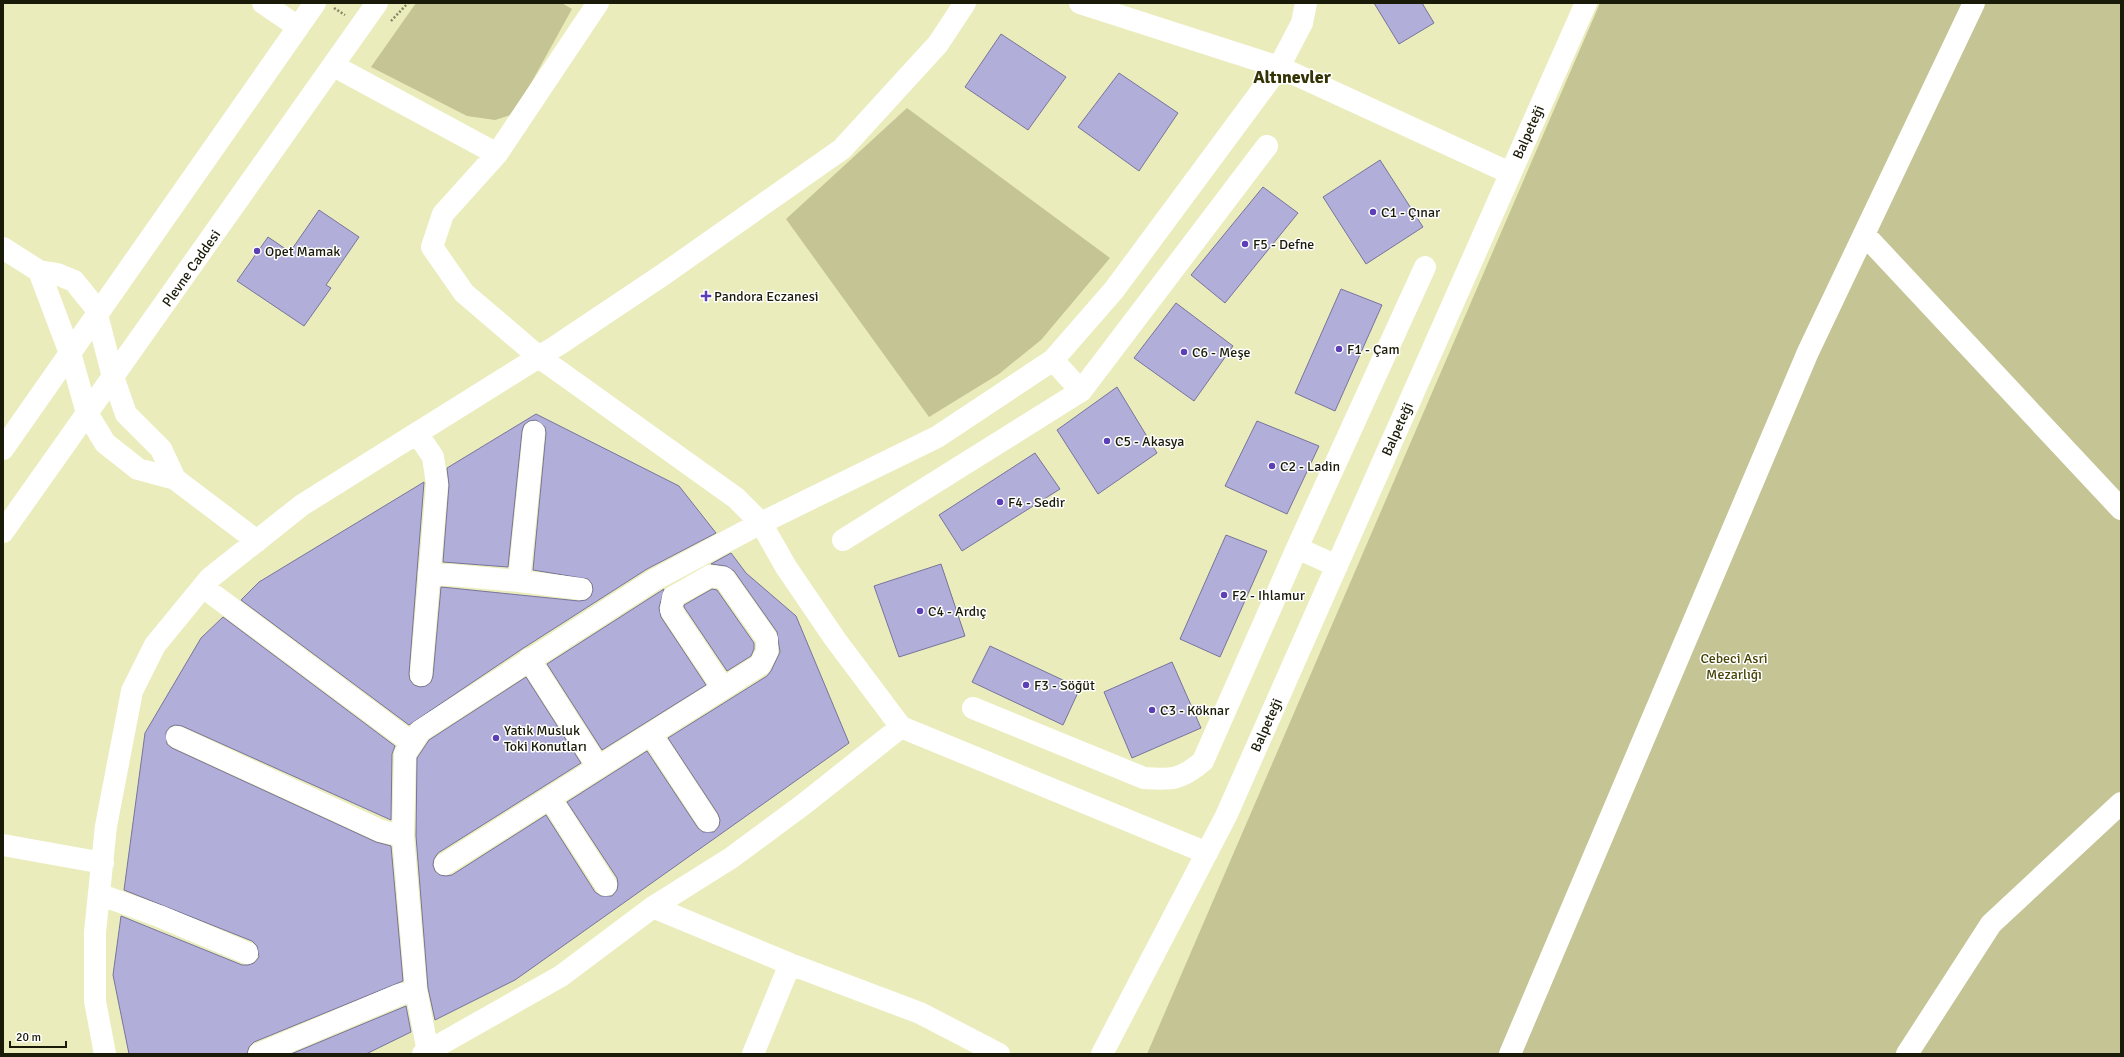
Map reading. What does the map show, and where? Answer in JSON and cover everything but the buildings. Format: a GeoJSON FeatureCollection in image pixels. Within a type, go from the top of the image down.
{"type":"FeatureCollection","features":[{"type":"Feature","properties":{"kind":"street"},"geometry":{"type":"LineString","coordinates":[[263,3],[298,27]]}},
{"type":"Feature","properties":{"kind":"street"},"geometry":{"type":"LineString","coordinates":[[3,450],[315,3]]}},
{"type":"Feature","properties":{"kind":"street","name":"Plevne Caddesi"},"geometry":{"type":"LineString","coordinates":[[3,532],[334,66],[377,3]]}},
{"type":"Feature","properties":{"kind":"street"},"geometry":{"type":"LineString","coordinates":[[598,3],[497,154],[443,214],[432,247],[464,293],[539,357],[736,498],[761,523],[786,567],[835,639],[901,727],[1207,854]]}},
{"type":"Feature","properties":{"kind":"street"},"geometry":{"type":"LineString","coordinates":[[105,1054],[95,1001],[95,932],[101,895],[106,826],[132,691],[155,645],[210,578],[302,505],[539,357],[664,274],[842,149],[938,44],[965,3]]}},
{"type":"Feature","properties":{"kind":"street"},"geometry":{"type":"LineString","coordinates":[[1080,3],[1279,67],[1510,173]]}},
{"type":"Feature","properties":{"kind":"street"},"geometry":{"type":"LineString","coordinates":[[901,727],[804,804],[731,858],[653,907],[561,976],[426,1053],[416,990],[403,836],[405,754],[420,731],[654,580],[761,523],[937,437],[1053,360],[1114,290],[1279,67],[1302,24],[1306,3]]}},
{"type":"Feature","properties":{"kind":"street","name":"Balpeteği"},"geometry":{"type":"LineString","coordinates":[[1102,1054],[1226,816],[1586,3]]}},
{"type":"Feature","properties":{"kind":"street"},"geometry":{"type":"LineString","coordinates":[[1510,1054],[1808,352],[1974,3]]}},
{"type":"Feature","properties":{"kind":"street"},"geometry":{"type":"LineString","coordinates":[[334,66],[497,154]]}},
{"type":"Feature","properties":{"kind":"street"},"geometry":{"type":"LineString","coordinates":[[843,540],[1081,391],[1267,146]]}},
{"type":"Feature","properties":{"kind":"street"},"geometry":{"type":"LineString","coordinates":[[1864,234],[2121,509]]}},
{"type":"Feature","properties":{"kind":"street"},"geometry":{"type":"LineString","coordinates":[[3,248],[38,271],[58,274],[74,281],[95,307],[113,377],[126,414],[161,449],[175,479]]}},
{"type":"Feature","properties":{"kind":"street"},"geometry":{"type":"LineString","coordinates":[[973,708],[1144,778],[1166,780],[1188,774],[1203,761],[1425,267]]}},
{"type":"Feature","properties":{"kind":"street"},"geometry":{"type":"LineString","coordinates":[[38,271],[70,353],[88,413],[105,443],[138,469],[175,479],[257,541]]}},
{"type":"Feature","properties":{"kind":"street"},"geometry":{"type":"LineString","coordinates":[[1053,360],[1081,391]]}},
{"type":"Feature","properties":{"kind":"street"},"geometry":{"type":"LineString","coordinates":[[519,581],[534,432]]}},
{"type":"Feature","properties":{"kind":"street"},"geometry":{"type":"LineString","coordinates":[[417,433],[433,457],[437,484],[421,675]]}},
{"type":"Feature","properties":{"kind":"street"},"geometry":{"type":"LineString","coordinates":[[1298,548],[1337,566]]}},
{"type":"Feature","properties":{"kind":"street"},"geometry":{"type":"LineString","coordinates":[[429,573],[519,581],[581,589]]}},
{"type":"Feature","properties":{"kind":"street"},"geometry":{"type":"LineString","coordinates":[[445,864],[760,665],[767,652],[767,639],[724,578],[710,576],[673,597],[671,610],[723,688]]}},
{"type":"Feature","properties":{"kind":"street"},"geometry":{"type":"LineString","coordinates":[[203,587],[412,743]]}},
{"type":"Feature","properties":{"kind":"street"},"geometry":{"type":"LineString","coordinates":[[530,659],[598,767]]}},
{"type":"Feature","properties":{"kind":"street"},"geometry":{"type":"LineString","coordinates":[[651,734],[708,821]]}},
{"type":"Feature","properties":{"kind":"street"},"geometry":{"type":"LineString","coordinates":[[177,737],[381,831],[403,836]]}},
{"type":"Feature","properties":{"kind":"street"},"geometry":{"type":"LineString","coordinates":[[550,798],[606,885]]}},
{"type":"Feature","properties":{"kind":"street"},"geometry":{"type":"LineString","coordinates":[[1907,1054],[1991,924],[2121,803]]}},
{"type":"Feature","properties":{"kind":"street"},"geometry":{"type":"LineString","coordinates":[[3,845],[103,863]]}},
{"type":"Feature","properties":{"kind":"street"},"geometry":{"type":"LineString","coordinates":[[101,895],[159,916],[247,953]]}},
{"type":"Feature","properties":{"kind":"street"},"geometry":{"type":"LineString","coordinates":[[653,907],[790,964],[920,1013],[999,1054]]}},
{"type":"Feature","properties":{"kind":"street"},"geometry":{"type":"LineString","coordinates":[[753,1054],[790,964]]}},
{"type":"Feature","properties":{"kind":"street"},"geometry":{"type":"LineString","coordinates":[[259,1054],[399,995],[416,990]]}},
{"type":"Feature","properties":{"kind":"green space"},"geometry":{"type":"Polygon","coordinates":[[[416,3],[562,3],[572,9],[514,114],[495,120],[467,116],[371,67],[416,3]]]}},
{"type":"Feature","properties":{"kind":"green space","name":"Cebeci Asri Mezarlığı"},"geometry":{"type":"Polygon","coordinates":[[[1600,3],[2121,3],[2121,1054],[1147,1054],[1600,3]]]}},
{"type":"Feature","properties":{"kind":"green space"},"geometry":{"type":"Polygon","coordinates":[[[907,108],[1110,258],[1041,340],[999,374],[929,417],[786,219],[907,108]]]}},
{"type":"Feature","properties":{"kind":"place","name":"C1 - Çınar"},"geometry":{"type":"Point","coordinates":[1373,212]}},
{"type":"Feature","properties":{"kind":"place","name":"F5 - Defne"},"geometry":{"type":"Point","coordinates":[1245,244]}},
{"type":"Feature","properties":{"kind":"place","name":"Opet Mamak"},"geometry":{"type":"Point","coordinates":[257,251]}},
{"type":"Feature","properties":{"kind":"place","name":"Pandora Eczanesi"},"geometry":{"type":"Point","coordinates":[706,296]}},
{"type":"Feature","properties":{"kind":"place","name":"F1 - Çam"},"geometry":{"type":"Point","coordinates":[1339,349]}},
{"type":"Feature","properties":{"kind":"place","name":"C6 - Meşe"},"geometry":{"type":"Point","coordinates":[1184,352]}},
{"type":"Feature","properties":{"kind":"place","name":"C5 - Akasya"},"geometry":{"type":"Point","coordinates":[1107,441]}},
{"type":"Feature","properties":{"kind":"place","name":"C2 - Ladin"},"geometry":{"type":"Point","coordinates":[1272,466]}},
{"type":"Feature","properties":{"kind":"place","name":"F4 - Sedir"},"geometry":{"type":"Point","coordinates":[1000,502]}},
{"type":"Feature","properties":{"kind":"place","name":"F2 - Ihlamur"},"geometry":{"type":"Point","coordinates":[1224,595]}},
{"type":"Feature","properties":{"kind":"place","name":"C4 - Ardıç"},"geometry":{"type":"Point","coordinates":[920,611]}},
{"type":"Feature","properties":{"kind":"place","name":"F3 - Söğüt"},"geometry":{"type":"Point","coordinates":[1026,685]}},
{"type":"Feature","properties":{"kind":"place","name":"C3 - Köknar"},"geometry":{"type":"Point","coordinates":[1152,710]}},
{"type":"Feature","properties":{"kind":"place","name":"Yatık Musluk Toki Konutları"},"geometry":{"type":"Point","coordinates":[496,738]}},
{"type":"Feature","properties":{"kind":"district","name":"Altınevler"},"geometry":{"type":"Point","coordinates":[1292,77]}}]}
